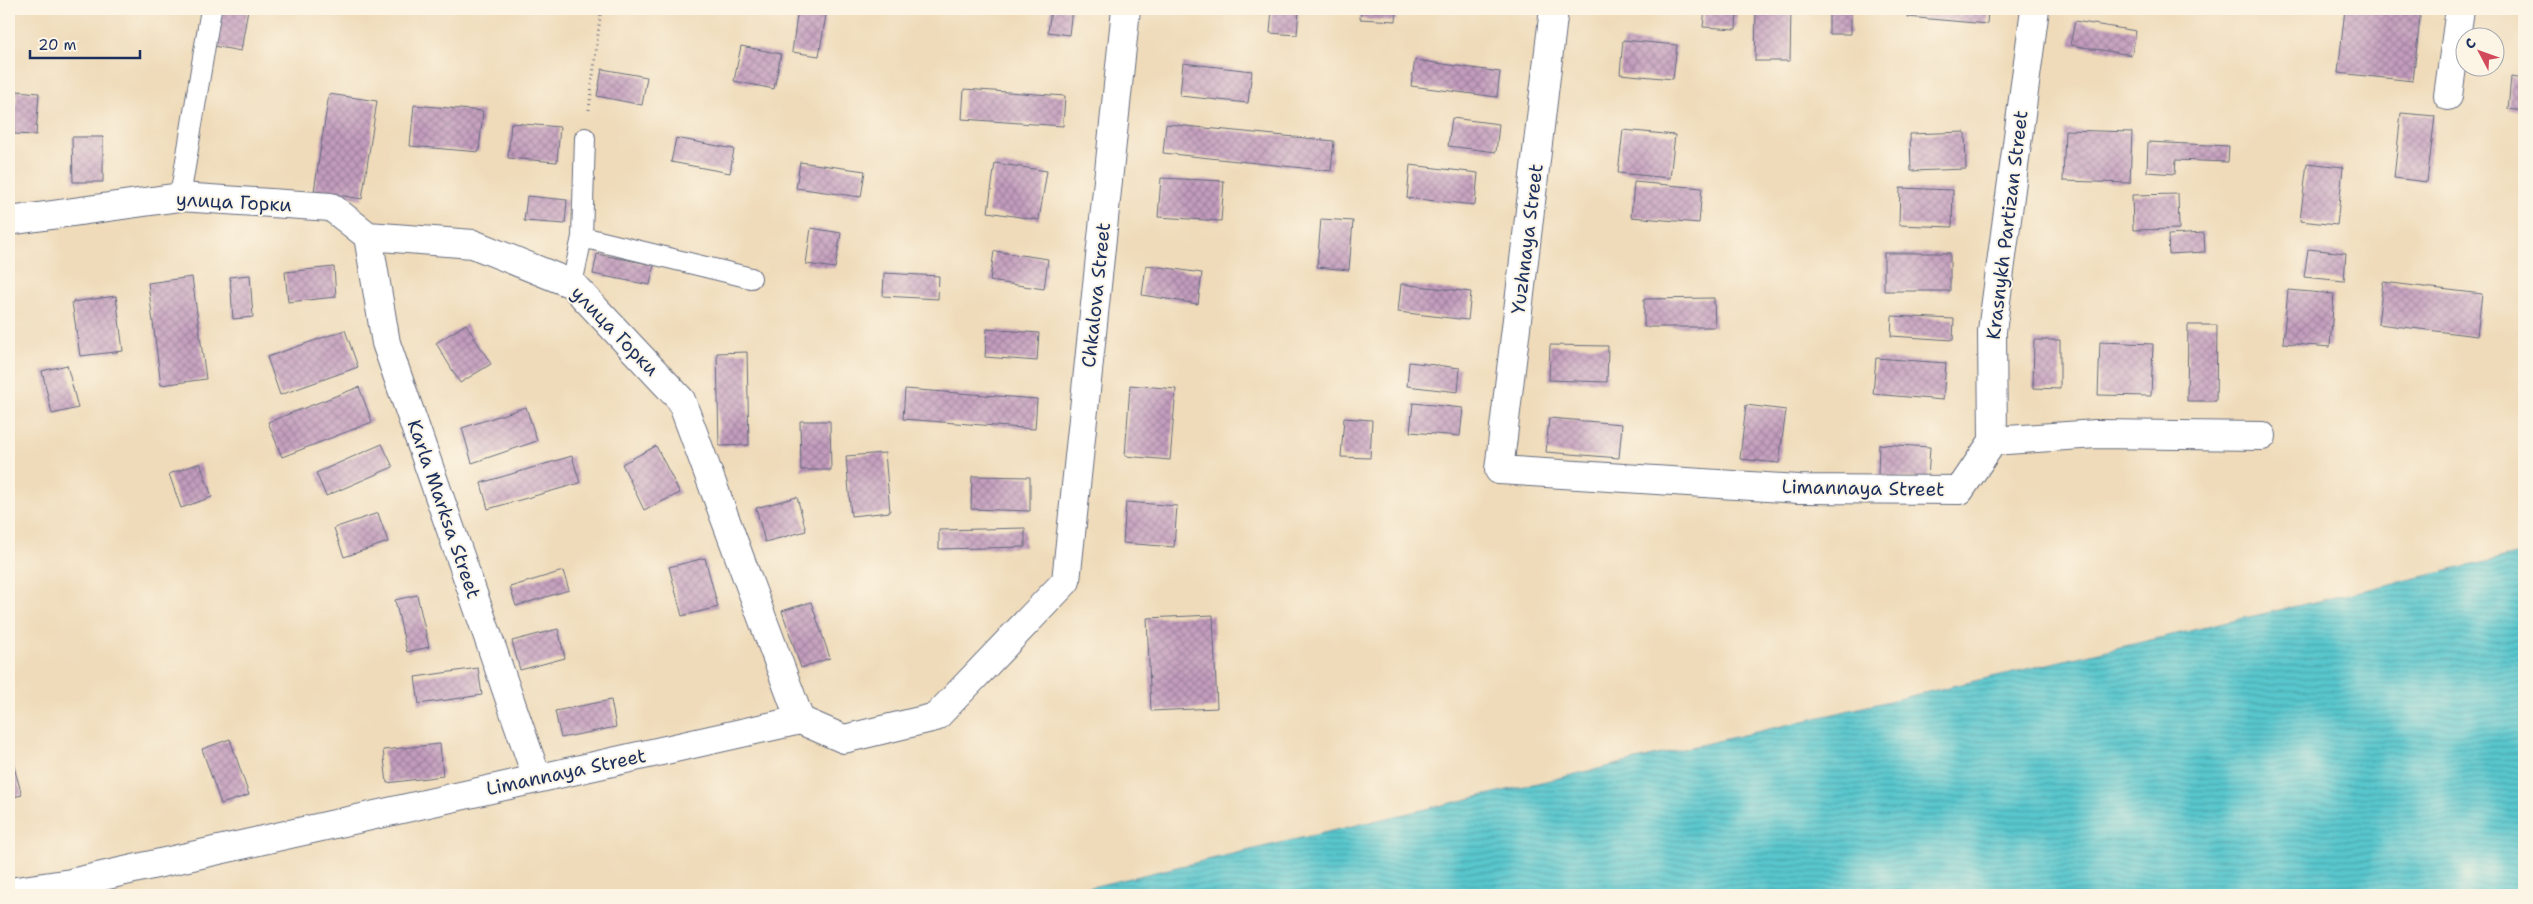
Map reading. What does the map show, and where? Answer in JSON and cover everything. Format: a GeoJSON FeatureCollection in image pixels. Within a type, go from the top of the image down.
{"type":"FeatureCollection","features":[{"type":"Feature","properties":{"kind":"street","name":"Chkalova Street"},"geometry":{"type":"LineString","coordinates":[[800,720],[844,739],[936,717],[1066,581],[1126,9]]}},
{"type":"Feature","properties":{"kind":"street","name":"Yuzhnaya Street"},"geometry":{"type":"LineString","coordinates":[[1499,470],[1554,9]]}},
{"type":"Feature","properties":{"kind":"street","name":"Krasnykh Partizan Street"},"geometry":{"type":"LineString","coordinates":[[1993,441],[1992,331],[2035,9]]}},
{"type":"Feature","properties":{"kind":"street"},"geometry":{"type":"LineString","coordinates":[[2448,96],[2460,9]]}},
{"type":"Feature","properties":{"kind":"street","name":"улица Горки"},"geometry":{"type":"LineString","coordinates":[[9,221],[180,198],[331,208],[368,236],[473,244],[572,284],[681,400],[800,720]]}},
{"type":"Feature","properties":{"kind":"street","name":"Karla Marksa Street"},"geometry":{"type":"LineString","coordinates":[[368,236],[386,343],[537,778]]}},
{"type":"Feature","properties":{"kind":"street"},"geometry":{"type":"LineString","coordinates":[[1993,441],[2096,434],[2262,436]]}},
{"type":"Feature","properties":{"kind":"street","name":"Limannaya Street"},"geometry":{"type":"LineString","coordinates":[[1499,470],[1799,489],[1960,490],[1993,441]]}},
{"type":"Feature","properties":{"kind":"street","name":"Limannaya Street"},"geometry":{"type":"LineString","coordinates":[[9,892],[71,883],[800,720]]}},
{"type":"Feature","properties":{"kind":"lane"},"geometry":{"type":"LineString","coordinates":[[180,198],[211,9]]}},
{"type":"Feature","properties":{"kind":"lane"},"geometry":{"type":"LineString","coordinates":[[572,284],[582,237],[585,138]]}},
{"type":"Feature","properties":{"kind":"lane"},"geometry":{"type":"LineString","coordinates":[[582,237],[751,278]]}},
{"type":"Feature","properties":{"kind":"path"},"geometry":{"type":"LineString","coordinates":[[585,138],[601,9]]}},
{"type":"Feature","properties":{"kind":"water"},"geometry":{"type":"Polygon","coordinates":[[[2524,553],[2524,895],[1057,895],[2524,553]]]}},
{"type":"Feature","properties":{"kind":"building"},"geometry":{"type":"Polygon","coordinates":[[[219,9],[248,9],[241,51],[213,46],[219,9]]]}},
{"type":"Feature","properties":{"kind":"building"},"geometry":{"type":"Polygon","coordinates":[[[798,9],[827,9],[819,56],[792,52],[798,9]]]}},
{"type":"Feature","properties":{"kind":"building"},"geometry":{"type":"Polygon","coordinates":[[[1051,9],[1072,9],[1069,35],[1048,32],[1051,9]]]}},
{"type":"Feature","properties":{"kind":"building"},"geometry":{"type":"Polygon","coordinates":[[[1272,9],[1299,9],[1297,35],[1270,33],[1272,9]]]}},
{"type":"Feature","properties":{"kind":"building"},"geometry":{"type":"Polygon","coordinates":[[[1361,9],[1397,9],[1396,21],[1360,19],[1361,9]]]}},
{"type":"Feature","properties":{"kind":"building"},"geometry":{"type":"Polygon","coordinates":[[[1705,9],[1737,9],[1736,29],[1703,27],[1705,9]]]}},
{"type":"Feature","properties":{"kind":"building"},"geometry":{"type":"Polygon","coordinates":[[[1756,9],[1791,9],[1790,61],[1755,61],[1756,9]]]}},
{"type":"Feature","properties":{"kind":"building"},"geometry":{"type":"Polygon","coordinates":[[[1829,9],[1851,9],[1851,34],[1829,34],[1829,9]]]}},
{"type":"Feature","properties":{"kind":"building"},"geometry":{"type":"Polygon","coordinates":[[[1908,9],[1988,9],[1987,24],[1907,17],[1908,9]]]}},
{"type":"Feature","properties":{"kind":"building"},"geometry":{"type":"Polygon","coordinates":[[[2345,9],[2421,9],[2413,81],[2338,73],[2345,9]]]}},
{"type":"Feature","properties":{"kind":"building"},"geometry":{"type":"Polygon","coordinates":[[[2075,21],[2136,31],[2132,55],[2070,45],[2075,21]]]}},
{"type":"Feature","properties":{"kind":"building"},"geometry":{"type":"Polygon","coordinates":[[[1623,40],[1677,45],[1673,79],[1620,74],[1623,40]]]}},
{"type":"Feature","properties":{"kind":"building"},"geometry":{"type":"Polygon","coordinates":[[[741,46],[781,54],[774,89],[734,81],[741,46]]]}},
{"type":"Feature","properties":{"kind":"building"},"geometry":{"type":"Polygon","coordinates":[[[1415,60],[1500,72],[1497,97],[1411,86],[1415,60]]]}},
{"type":"Feature","properties":{"kind":"building"},"geometry":{"type":"Polygon","coordinates":[[[1183,63],[1252,71],[1248,103],[1180,96],[1183,63]]]}},
{"type":"Feature","properties":{"kind":"building"},"geometry":{"type":"Polygon","coordinates":[[[602,69],[647,77],[642,105],[597,96],[602,69]]]}},
{"type":"Feature","properties":{"kind":"building"},"geometry":{"type":"Polygon","coordinates":[[[2511,77],[2524,79],[2524,111],[2508,109],[2511,77]]]}},
{"type":"Feature","properties":{"kind":"building"},"geometry":{"type":"Polygon","coordinates":[[[964,89],[1065,96],[1063,126],[962,119],[964,89]]]}},
{"type":"Feature","properties":{"kind":"building"},"geometry":{"type":"Polygon","coordinates":[[[17,91],[39,93],[36,135],[14,134],[17,91]]]}},
{"type":"Feature","properties":{"kind":"building"},"geometry":{"type":"Polygon","coordinates":[[[329,94],[377,101],[362,199],[314,191],[329,94]]]}},
{"type":"Feature","properties":{"kind":"building"},"geometry":{"type":"Polygon","coordinates":[[[414,105],[483,111],[479,152],[410,146],[414,105]]]}},
{"type":"Feature","properties":{"kind":"building"},"geometry":{"type":"Polygon","coordinates":[[[2401,113],[2435,116],[2427,182],[2394,178],[2401,113]]]}},
{"type":"Feature","properties":{"kind":"building"},"geometry":{"type":"Polygon","coordinates":[[[1452,118],[1499,124],[1496,152],[1448,146],[1452,118]]]}},
{"type":"Feature","properties":{"kind":"building"},"geometry":{"type":"Polygon","coordinates":[[[511,123],[560,127],[557,162],[508,158],[511,123]]]}},
{"type":"Feature","properties":{"kind":"building"},"geometry":{"type":"Polygon","coordinates":[[[1166,124],[1334,141],[1331,171],[1163,153],[1166,124]]]}},
{"type":"Feature","properties":{"kind":"building"},"geometry":{"type":"Polygon","coordinates":[[[1623,130],[1675,135],[1670,178],[1618,173],[1623,130]]]}},
{"type":"Feature","properties":{"kind":"building"},"geometry":{"type":"Polygon","coordinates":[[[2065,130],[2132,132],[2130,183],[2063,181],[2065,130]]]}},
{"type":"Feature","properties":{"kind":"building"},"geometry":{"type":"Polygon","coordinates":[[[1965,132],[1966,169],[1911,171],[1910,134],[1965,132]]]}},
{"type":"Feature","properties":{"kind":"building"},"geometry":{"type":"Polygon","coordinates":[[[72,137],[103,137],[103,182],[73,182],[72,137]]]}},
{"type":"Feature","properties":{"kind":"building"},"geometry":{"type":"Polygon","coordinates":[[[676,138],[734,149],[730,173],[671,162],[676,138]]]}},
{"type":"Feature","properties":{"kind":"building"},"geometry":{"type":"Polygon","coordinates":[[[2148,142],[2229,146],[2228,162],[2176,160],[2175,174],[2147,172],[2148,142]]]}},
{"type":"Feature","properties":{"kind":"building"},"geometry":{"type":"Polygon","coordinates":[[[800,162],[865,171],[861,197],[796,188],[800,162]]]}},
{"type":"Feature","properties":{"kind":"building"},"geometry":{"type":"Polygon","coordinates":[[[995,163],[1047,171],[1039,220],[988,212],[995,163]]]}},
{"type":"Feature","properties":{"kind":"building"},"geometry":{"type":"Polygon","coordinates":[[[2307,163],[2343,167],[2337,225],[2300,221],[2307,163]]]}},
{"type":"Feature","properties":{"kind":"building"},"geometry":{"type":"Polygon","coordinates":[[[1410,165],[1478,173],[1475,205],[1407,198],[1410,165]]]}},
{"type":"Feature","properties":{"kind":"building"},"geometry":{"type":"Polygon","coordinates":[[[1161,178],[1224,181],[1221,221],[1158,217],[1161,178]]]}},
{"type":"Feature","properties":{"kind":"building"},"geometry":{"type":"Polygon","coordinates":[[[1634,182],[1702,188],[1699,223],[1631,217],[1634,182]]]}},
{"type":"Feature","properties":{"kind":"building"},"geometry":{"type":"Polygon","coordinates":[[[1900,188],[1953,190],[1952,227],[1899,225],[1900,188]]]}},
{"type":"Feature","properties":{"kind":"building"},"geometry":{"type":"Polygon","coordinates":[[[2178,194],[2179,229],[2133,230],[2132,195],[2178,194]]]}},
{"type":"Feature","properties":{"kind":"building"},"geometry":{"type":"Polygon","coordinates":[[[527,196],[567,200],[565,224],[524,221],[527,196]]]}},
{"type":"Feature","properties":{"kind":"building"},"geometry":{"type":"Polygon","coordinates":[[[1321,219],[1353,221],[1349,270],[1317,267],[1321,219]]]}},
{"type":"Feature","properties":{"kind":"building"},"geometry":{"type":"Polygon","coordinates":[[[811,228],[841,233],[835,268],[806,264],[811,228]]]}},
{"type":"Feature","properties":{"kind":"building"},"geometry":{"type":"Polygon","coordinates":[[[2204,233],[2205,252],[2169,254],[2168,235],[2204,233]]]}},
{"type":"Feature","properties":{"kind":"building"},"geometry":{"type":"Polygon","coordinates":[[[2308,249],[2346,253],[2344,281],[2304,277],[2308,249]]]}},
{"type":"Feature","properties":{"kind":"building"},"geometry":{"type":"Polygon","coordinates":[[[994,251],[1048,259],[1044,289],[990,281],[994,251]]]}},
{"type":"Feature","properties":{"kind":"building"},"geometry":{"type":"Polygon","coordinates":[[[1884,253],[1950,253],[1950,291],[1884,291],[1884,253]]]}},
{"type":"Feature","properties":{"kind":"building"},"geometry":{"type":"Polygon","coordinates":[[[597,254],[654,265],[650,285],[593,274],[597,254]]]}},
{"type":"Feature","properties":{"kind":"building"},"geometry":{"type":"Polygon","coordinates":[[[1146,265],[1202,273],[1198,304],[1142,295],[1146,265]]]}},
{"type":"Feature","properties":{"kind":"building"},"geometry":{"type":"Polygon","coordinates":[[[334,267],[336,297],[288,302],[285,272],[334,267]]]}},
{"type":"Feature","properties":{"kind":"building"},"geometry":{"type":"Polygon","coordinates":[[[884,273],[939,276],[938,299],[883,296],[884,273]]]}},
{"type":"Feature","properties":{"kind":"building"},"geometry":{"type":"Polygon","coordinates":[[[250,275],[253,317],[233,319],[230,277],[250,275]]]}},
{"type":"Feature","properties":{"kind":"building"},"geometry":{"type":"Polygon","coordinates":[[[192,277],[206,379],[161,385],[148,283],[192,277]]]}},
{"type":"Feature","properties":{"kind":"building"},"geometry":{"type":"Polygon","coordinates":[[[2383,282],[2482,294],[2477,336],[2378,324],[2383,282]]]}},
{"type":"Feature","properties":{"kind":"building"},"geometry":{"type":"Polygon","coordinates":[[[1401,284],[1471,292],[1468,320],[1398,312],[1401,284]]]}},
{"type":"Feature","properties":{"kind":"building"},"geometry":{"type":"Polygon","coordinates":[[[2288,290],[2334,294],[2330,347],[2283,343],[2288,290]]]}},
{"type":"Feature","properties":{"kind":"building"},"geometry":{"type":"Polygon","coordinates":[[[116,296],[123,351],[80,356],[72,302],[116,296]]]}},
{"type":"Feature","properties":{"kind":"building"},"geometry":{"type":"Polygon","coordinates":[[[1714,298],[1715,327],[1644,327],[1644,299],[1714,298]]]}},
{"type":"Feature","properties":{"kind":"building"},"geometry":{"type":"Polygon","coordinates":[[[1892,316],[1954,319],[1953,340],[1891,336],[1892,316]]]}},
{"type":"Feature","properties":{"kind":"building"},"geometry":{"type":"Polygon","coordinates":[[[466,324],[491,364],[460,383],[436,343],[466,324]]]}},
{"type":"Feature","properties":{"kind":"building"},"geometry":{"type":"Polygon","coordinates":[[[2188,325],[2217,325],[2216,401],[2187,401],[2188,325]]]}},
{"type":"Feature","properties":{"kind":"building"},"geometry":{"type":"Polygon","coordinates":[[[987,329],[1039,333],[1037,361],[985,357],[987,329]]]}},
{"type":"Feature","properties":{"kind":"building"},"geometry":{"type":"Polygon","coordinates":[[[345,330],[358,367],[280,395],[267,357],[345,330]]]}},
{"type":"Feature","properties":{"kind":"building"},"geometry":{"type":"Polygon","coordinates":[[[2034,340],[2060,340],[2060,389],[2033,388],[2034,340]]]}},
{"type":"Feature","properties":{"kind":"building"},"geometry":{"type":"Polygon","coordinates":[[[2100,342],[2153,344],[2151,396],[2098,395],[2100,342]]]}},
{"type":"Feature","properties":{"kind":"building"},"geometry":{"type":"Polygon","coordinates":[[[1550,345],[1608,346],[1607,382],[1549,380],[1550,345]]]}},
{"type":"Feature","properties":{"kind":"building"},"geometry":{"type":"Polygon","coordinates":[[[747,352],[749,445],[719,446],[717,353],[747,352]]]}},
{"type":"Feature","properties":{"kind":"building"},"geometry":{"type":"Polygon","coordinates":[[[1876,358],[1946,363],[1943,400],[1873,394],[1876,358]]]}},
{"type":"Feature","properties":{"kind":"building"},"geometry":{"type":"Polygon","coordinates":[[[1409,362],[1460,368],[1458,392],[1407,386],[1409,362]]]}},
{"type":"Feature","properties":{"kind":"building"},"geometry":{"type":"Polygon","coordinates":[[[67,365],[78,408],[52,414],[42,371],[67,365]]]}},
{"type":"Feature","properties":{"kind":"building"},"geometry":{"type":"Polygon","coordinates":[[[1130,385],[1176,389],[1170,460],[1125,456],[1130,385]]]}},
{"type":"Feature","properties":{"kind":"building"},"geometry":{"type":"Polygon","coordinates":[[[359,387],[372,422],[282,457],[268,422],[359,387]]]}},
{"type":"Feature","properties":{"kind":"building"},"geometry":{"type":"Polygon","coordinates":[[[905,389],[1037,399],[1035,429],[903,419],[905,389]]]}},
{"type":"Feature","properties":{"kind":"building"},"geometry":{"type":"Polygon","coordinates":[[[1413,403],[1463,408],[1460,436],[1410,432],[1413,403]]]}},
{"type":"Feature","properties":{"kind":"building"},"geometry":{"type":"Polygon","coordinates":[[[1746,405],[1786,410],[1779,463],[1740,459],[1746,405]]]}},
{"type":"Feature","properties":{"kind":"building"},"geometry":{"type":"Polygon","coordinates":[[[526,407],[537,441],[472,463],[462,428],[526,407]]]}},
{"type":"Feature","properties":{"kind":"building"},"geometry":{"type":"Polygon","coordinates":[[[1344,418],[1372,420],[1370,458],[1341,457],[1344,418]]]}},
{"type":"Feature","properties":{"kind":"building"},"geometry":{"type":"Polygon","coordinates":[[[1549,418],[1622,424],[1619,458],[1546,452],[1549,418]]]}},
{"type":"Feature","properties":{"kind":"building"},"geometry":{"type":"Polygon","coordinates":[[[800,421],[830,421],[831,470],[801,470],[800,421]]]}},
{"type":"Feature","properties":{"kind":"building"},"geometry":{"type":"Polygon","coordinates":[[[382,444],[393,467],[326,496],[316,473],[382,444]]]}},
{"type":"Feature","properties":{"kind":"building"},"geometry":{"type":"Polygon","coordinates":[[[1879,444],[1930,447],[1928,479],[1878,476],[1879,444]]]}},
{"type":"Feature","properties":{"kind":"building"},"geometry":{"type":"Polygon","coordinates":[[[656,446],[680,493],[644,510],[622,464],[656,446]]]}},
{"type":"Feature","properties":{"kind":"building"},"geometry":{"type":"Polygon","coordinates":[[[885,453],[890,512],[851,516],[846,456],[885,453]]]}},
{"type":"Feature","properties":{"kind":"building"},"geometry":{"type":"Polygon","coordinates":[[[572,456],[580,483],[488,509],[481,483],[572,456]]]}},
{"type":"Feature","properties":{"kind":"building"},"geometry":{"type":"Polygon","coordinates":[[[200,463],[212,497],[181,508],[169,474],[200,463]]]}},
{"type":"Feature","properties":{"kind":"building"},"geometry":{"type":"Polygon","coordinates":[[[972,476],[1030,477],[1030,511],[971,509],[972,476]]]}},
{"type":"Feature","properties":{"kind":"building"},"geometry":{"type":"Polygon","coordinates":[[[797,497],[806,531],[765,542],[756,508],[797,497]]]}},
{"type":"Feature","properties":{"kind":"building"},"geometry":{"type":"Polygon","coordinates":[[[1126,502],[1177,506],[1174,547],[1123,543],[1126,502]]]}},
{"type":"Feature","properties":{"kind":"building"},"geometry":{"type":"Polygon","coordinates":[[[378,513],[388,542],[344,557],[334,528],[378,513]]]}},
{"type":"Feature","properties":{"kind":"building"},"geometry":{"type":"Polygon","coordinates":[[[1025,528],[1025,547],[939,549],[939,530],[1025,528]]]}},
{"type":"Feature","properties":{"kind":"building"},"geometry":{"type":"Polygon","coordinates":[[[705,558],[718,607],[682,616],[669,567],[705,558]]]}},
{"type":"Feature","properties":{"kind":"building"},"geometry":{"type":"Polygon","coordinates":[[[563,571],[569,590],[516,606],[510,587],[563,571]]]}},
{"type":"Feature","properties":{"kind":"building"},"geometry":{"type":"Polygon","coordinates":[[[417,595],[429,647],[407,652],[395,600],[417,595]]]}},
{"type":"Feature","properties":{"kind":"building"},"geometry":{"type":"Polygon","coordinates":[[[811,602],[830,658],[801,668],[782,611],[811,602]]]}},
{"type":"Feature","properties":{"kind":"building"},"geometry":{"type":"Polygon","coordinates":[[[1213,615],[1217,708],[1151,711],[1147,618],[1213,615]]]}},
{"type":"Feature","properties":{"kind":"building"},"geometry":{"type":"Polygon","coordinates":[[[558,629],[565,658],[520,670],[512,641],[558,629]]]}},
{"type":"Feature","properties":{"kind":"building"},"geometry":{"type":"Polygon","coordinates":[[[478,668],[482,695],[419,704],[415,677],[478,668]]]}},
{"type":"Feature","properties":{"kind":"building"},"geometry":{"type":"Polygon","coordinates":[[[611,700],[616,727],[561,738],[555,711],[611,700]]]}},
{"type":"Feature","properties":{"kind":"building"},"geometry":{"type":"Polygon","coordinates":[[[230,739],[249,795],[221,804],[202,749],[230,739]]]}},
{"type":"Feature","properties":{"kind":"building"},"geometry":{"type":"Polygon","coordinates":[[[440,744],[443,776],[387,783],[383,750],[440,744]]]}},
{"type":"Feature","properties":{"kind":"building"},"geometry":{"type":"Polygon","coordinates":[[[9,750],[22,795],[9,798],[9,750]]]}}]}
